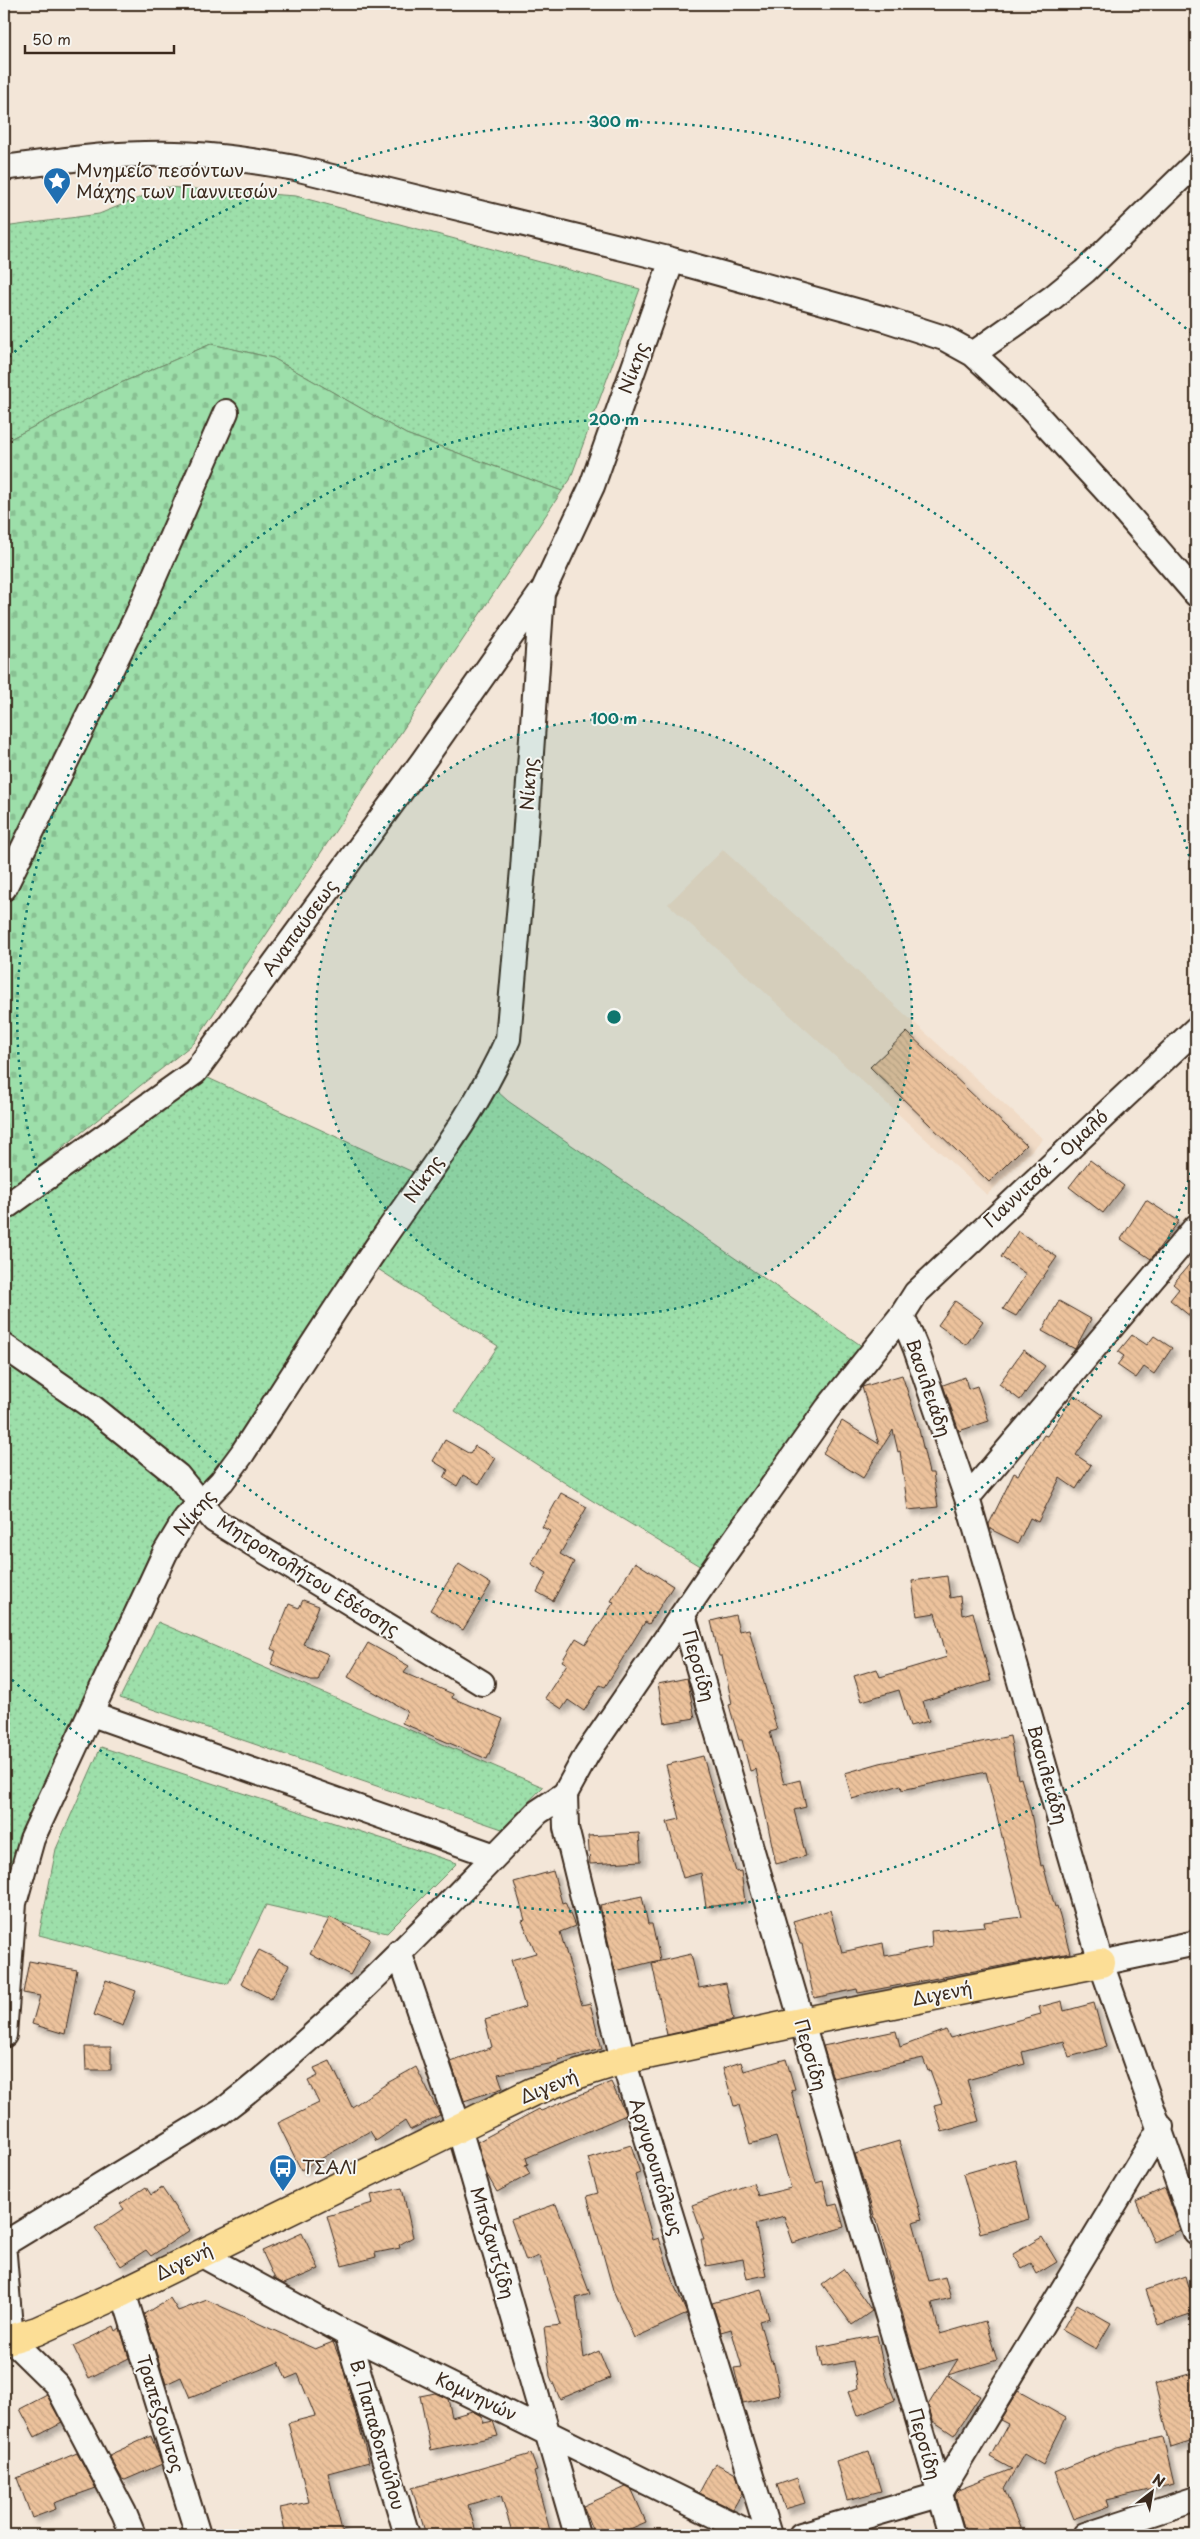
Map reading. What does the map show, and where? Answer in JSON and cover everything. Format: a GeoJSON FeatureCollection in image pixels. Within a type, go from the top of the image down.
{"type":"FeatureCollection","features":[{"type":"Feature","properties":{"kind":"main road","name":"Διγενή"},"geometry":{"type":"LineString","coordinates":[[7,2340],[37,2331],[123,2292],[532,2092],[579,2074],[623,2060],[801,2022],[1101,1963]]}},
{"type":"Feature","properties":{"kind":"street"},"geometry":{"type":"LineString","coordinates":[[4,168],[81,158],[145,154],[241,158],[295,168],[672,260],[944,338],[973,354],[998,375],[1069,448],[1196,594]]}},
{"type":"Feature","properties":{"kind":"street"},"geometry":{"type":"LineString","coordinates":[[973,354],[1052,298],[1085,270],[1196,163]]}},
{"type":"Feature","properties":{"kind":"street","name":"Νίκης"},"geometry":{"type":"LineString","coordinates":[[4,2035],[14,1903],[25,1858],[37,1827],[92,1714],[165,1553],[186,1518],[222,1481],[242,1454],[367,1262],[450,1141],[495,1067],[508,1039],[523,869],[542,592],[592,486],[672,260]]}},
{"type":"Feature","properties":{"kind":"street"},"geometry":{"type":"LineString","coordinates":[[4,888],[137,616],[226,412]]}},
{"type":"Feature","properties":{"kind":"street","name":"Αναπαύσεως"},"geometry":{"type":"LineString","coordinates":[[4,1208],[195,1072],[423,762],[542,592]]}},
{"type":"Feature","properties":{"kind":"street","name":"Γιαννιτσά - Ομαλό"},"geometry":{"type":"LineString","coordinates":[[565,1794],[588,1754],[683,1614],[828,1410],[902,1315],[922,1285],[1196,1029]]}},
{"type":"Feature","properties":{"kind":"street"},"geometry":{"type":"LineString","coordinates":[[966,1498],[1196,1227]]}},
{"type":"Feature","properties":{"kind":"street","name":"Βασιλειάδη"},"geometry":{"type":"LineString","coordinates":[[902,1315],[916,1349],[966,1498],[1101,1963],[1196,2234]]}},
{"type":"Feature","properties":{"kind":"street","name":"Μητροπολήτου Εδέσσης"},"geometry":{"type":"LineString","coordinates":[[4,1346],[92,1407],[178,1476],[214,1520],[482,1683]]}},
{"type":"Feature","properties":{"kind":"street","name":"Περσίδη"},"geometry":{"type":"LineString","coordinates":[[683,1614],[952,2535]]}},
{"type":"Feature","properties":{"kind":"street"},"geometry":{"type":"LineString","coordinates":[[92,1714],[495,1856]]}},
{"type":"Feature","properties":{"kind":"street"},"geometry":{"type":"LineString","coordinates":[[4,2244],[221,2112],[285,2060],[399,1952],[538,1812],[565,1794]]}},
{"type":"Feature","properties":{"kind":"street","name":"Αργυρουπόλεως"},"geometry":{"type":"LineString","coordinates":[[565,1794],[566,1828],[623,2060],[769,2535]]}},
{"type":"Feature","properties":{"kind":"street"},"geometry":{"type":"LineString","coordinates":[[1101,1963],[1196,1943]]}},
{"type":"Feature","properties":{"kind":"street","name":"Μποζαντζίδη"},"geometry":{"type":"LineString","coordinates":[[399,1952],[459,2128],[577,2535]]}},
{"type":"Feature","properties":{"kind":"street"},"geometry":{"type":"LineString","coordinates":[[801,2535],[939,2495],[1160,2127]]}},
{"type":"Feature","properties":{"kind":"street","name":"Κομνηνών"},"geometry":{"type":"LineString","coordinates":[[200,2254],[347,2334],[754,2535]]}},
{"type":"Feature","properties":{"kind":"street"},"geometry":{"type":"LineString","coordinates":[[4,2255],[7,2340],[57,2385],[133,2535]]}},
{"type":"Feature","properties":{"kind":"street","name":"Τραπεζούντος"},"geometry":{"type":"LineString","coordinates":[[123,2292],[198,2535]]}},
{"type":"Feature","properties":{"kind":"street","name":"B. Παπαδοπούλου"},"geometry":{"type":"LineString","coordinates":[[347,2334],[407,2535]]}},
{"type":"Feature","properties":{"kind":"street"},"geometry":{"type":"LineString","coordinates":[[1086,2535],[1196,2499]]}},
{"type":"Feature","properties":{"kind":"shaded area"},"geometry":{"type":"Polygon","coordinates":[[[723,850],[1043,1139],[987,1195],[668,904],[723,850]]]}},
{"type":"Feature","properties":{"kind":"green space"},"geometry":{"type":"Polygon","coordinates":[[[166,187],[296,196],[640,289],[570,480],[562,491],[406,434],[273,358],[211,344],[107,389],[4,442],[4,227],[99,214],[166,187]]]}},
{"type":"Feature","properties":{"kind":"green space"},"geometry":{"type":"Polygon","coordinates":[[[211,344],[273,358],[406,434],[562,491],[194,1043],[4,1194],[4,442],[107,389],[211,344]]]}},
{"type":"Feature","properties":{"kind":"green space"},"geometry":{"type":"Polygon","coordinates":[[[195,1072],[415,1173],[487,1082],[508,1101],[872,1353],[711,1573],[588,1498],[455,1411],[498,1346],[367,1262],[186,1518],[4,1902],[4,1208],[195,1072]]]}},
{"type":"Feature","properties":{"kind":"green space"},"geometry":{"type":"Polygon","coordinates":[[[158,1622],[543,1787],[502,1829],[120,1698],[158,1622]]]}},
{"type":"Feature","properties":{"kind":"green space"},"geometry":{"type":"Polygon","coordinates":[[[101,1747],[457,1863],[387,1933],[266,1905],[228,1984],[39,1935],[56,1849],[101,1747]]]}},
{"type":"Feature","properties":{"kind":"building"},"geometry":{"type":"Polygon","coordinates":[[[907,1032],[1026,1145],[989,1182],[870,1067],[907,1032]]]}},
{"type":"Feature","properties":{"kind":"building"},"geometry":{"type":"Polygon","coordinates":[[[1090,1160],[1124,1186],[1103,1213],[1069,1187],[1090,1160]]]}},
{"type":"Feature","properties":{"kind":"building"},"geometry":{"type":"Polygon","coordinates":[[[1146,1200],[1179,1221],[1151,1259],[1121,1239],[1146,1200]]]}},
{"type":"Feature","properties":{"kind":"building"},"geometry":{"type":"Polygon","coordinates":[[[1018,1231],[1057,1257],[1016,1316],[1003,1309],[1026,1274],[1001,1257],[1018,1231]]]}},
{"type":"Feature","properties":{"kind":"building"},"geometry":{"type":"Polygon","coordinates":[[[1196,1256],[1196,1321],[1170,1300],[1179,1289],[1173,1284],[1196,1256]]]}},
{"type":"Feature","properties":{"kind":"building"},"geometry":{"type":"Polygon","coordinates":[[[955,1301],[983,1321],[966,1345],[938,1325],[955,1301]]]}},
{"type":"Feature","properties":{"kind":"building"},"geometry":{"type":"Polygon","coordinates":[[[1059,1301],[1091,1319],[1075,1349],[1042,1331],[1059,1301]]]}},
{"type":"Feature","properties":{"kind":"building"},"geometry":{"type":"Polygon","coordinates":[[[1132,1335],[1147,1345],[1154,1336],[1172,1348],[1154,1374],[1144,1367],[1136,1378],[1117,1365],[1124,1356],[1118,1352],[1132,1335]]]}},
{"type":"Feature","properties":{"kind":"building"},"geometry":{"type":"Polygon","coordinates":[[[1023,1350],[1045,1366],[1020,1400],[999,1384],[1023,1350]]]}},
{"type":"Feature","properties":{"kind":"building"},"geometry":{"type":"Polygon","coordinates":[[[902,1375],[916,1417],[929,1473],[933,1473],[938,1507],[908,1510],[900,1451],[898,1452],[893,1430],[863,1478],[823,1453],[842,1421],[879,1444],[862,1387],[902,1375]]]}},
{"type":"Feature","properties":{"kind":"building"},"geometry":{"type":"Polygon","coordinates":[[[965,1377],[968,1389],[977,1386],[989,1421],[959,1431],[943,1385],[965,1377]]]}},
{"type":"Feature","properties":{"kind":"building"},"geometry":{"type":"Polygon","coordinates":[[[1074,1395],[1103,1415],[1076,1455],[1091,1465],[1076,1489],[1060,1478],[1038,1522],[1030,1518],[1018,1543],[990,1529],[989,1524],[1014,1473],[1018,1475],[1044,1435],[1047,1436],[1074,1395]]]}},
{"type":"Feature","properties":{"kind":"building"},"geometry":{"type":"Polygon","coordinates":[[[445,1440],[470,1454],[475,1446],[495,1458],[479,1484],[463,1475],[457,1486],[444,1478],[448,1470],[433,1461],[445,1440]]]}},
{"type":"Feature","properties":{"kind":"building"},"geometry":{"type":"Polygon","coordinates":[[[561,1493],[587,1507],[560,1554],[574,1562],[553,1601],[537,1592],[547,1573],[531,1564],[550,1531],[542,1527],[561,1493]]]}},
{"type":"Feature","properties":{"kind":"building"},"geometry":{"type":"Polygon","coordinates":[[[635,1562],[673,1586],[649,1624],[645,1622],[605,1687],[600,1685],[584,1711],[568,1700],[562,1709],[545,1698],[567,1664],[562,1661],[576,1638],[586,1644],[614,1602],[611,1601],[635,1562]]]}},
{"type":"Feature","properties":{"kind":"building"},"geometry":{"type":"Polygon","coordinates":[[[459,1564],[491,1584],[463,1630],[430,1610],[459,1564]]]}},
{"type":"Feature","properties":{"kind":"building"},"geometry":{"type":"Polygon","coordinates":[[[947,1576],[950,1598],[960,1596],[962,1615],[973,1612],[991,1681],[923,1701],[929,1721],[910,1726],[899,1690],[862,1701],[854,1676],[877,1669],[880,1677],[947,1657],[935,1613],[917,1616],[912,1581],[947,1576]]]}},
{"type":"Feature","properties":{"kind":"building"},"geometry":{"type":"Polygon","coordinates":[[[303,1600],[319,1606],[303,1644],[328,1654],[318,1681],[311,1681],[271,1664],[276,1651],[271,1649],[289,1604],[299,1608],[303,1600]]]}},
{"type":"Feature","properties":{"kind":"building"},"geometry":{"type":"Polygon","coordinates":[[[735,1615],[739,1631],[749,1629],[777,1730],[770,1732],[784,1784],[800,1780],[806,1807],[794,1810],[806,1856],[776,1864],[756,1769],[750,1771],[742,1740],[739,1740],[729,1705],[732,1704],[722,1656],[719,1656],[711,1621],[735,1615]]]}},
{"type":"Feature","properties":{"kind":"building"},"geometry":{"type":"Polygon","coordinates":[[[368,1643],[409,1666],[404,1673],[453,1694],[452,1698],[503,1719],[487,1759],[402,1723],[407,1711],[348,1677],[368,1643]]]}},
{"type":"Feature","properties":{"kind":"building"},"geometry":{"type":"Polygon","coordinates":[[[687,1678],[695,1718],[665,1723],[658,1684],[687,1678]]]}},
{"type":"Feature","properties":{"kind":"building"},"geometry":{"type":"Polygon","coordinates":[[[1010,1736],[1018,1779],[1021,1778],[1031,1813],[1041,1866],[1043,1865],[1055,1907],[1057,1906],[1070,1953],[858,1993],[857,1989],[814,1998],[802,1944],[800,1944],[793,1921],[830,1910],[842,1952],[883,1943],[885,1956],[932,1947],[931,1931],[985,1926],[984,1922],[1022,1917],[986,1772],[902,1790],[901,1785],[852,1799],[845,1773],[880,1763],[1010,1736]]]}},
{"type":"Feature","properties":{"kind":"building"},"geometry":{"type":"Polygon","coordinates":[[[703,1756],[736,1872],[741,1871],[745,1902],[706,1907],[701,1873],[683,1878],[667,1822],[680,1819],[666,1765],[703,1756]]]}},
{"type":"Feature","properties":{"kind":"building"},"geometry":{"type":"Polygon","coordinates":[[[639,1833],[641,1861],[590,1864],[588,1836],[639,1833]]]}},
{"type":"Feature","properties":{"kind":"building"},"geometry":{"type":"Polygon","coordinates":[[[553,1871],[562,1903],[565,1902],[575,1926],[560,1932],[582,2005],[590,2003],[602,2049],[558,2060],[559,2062],[498,2074],[503,2088],[464,2101],[451,2062],[492,2047],[485,2020],[525,2007],[511,1960],[536,1953],[522,1921],[525,1920],[514,1882],[553,1871]]]}},
{"type":"Feature","properties":{"kind":"building"},"geometry":{"type":"Polygon","coordinates":[[[642,1896],[648,1924],[652,1924],[660,1960],[615,1971],[600,1905],[642,1896]]]}},
{"type":"Feature","properties":{"kind":"building"},"geometry":{"type":"Polygon","coordinates":[[[330,1917],[370,1939],[350,1975],[310,1954],[330,1917]]]}},
{"type":"Feature","properties":{"kind":"building"},"geometry":{"type":"Polygon","coordinates":[[[259,1950],[289,1965],[271,1999],[241,1983],[259,1950]]]}},
{"type":"Feature","properties":{"kind":"building"},"geometry":{"type":"Polygon","coordinates":[[[691,1954],[699,1988],[726,1983],[733,2020],[667,2035],[652,1963],[691,1954]]]}},
{"type":"Feature","properties":{"kind":"building"},"geometry":{"type":"Polygon","coordinates":[[[29,1961],[77,1970],[65,2034],[32,2024],[40,1996],[23,1993],[29,1961]]]}},
{"type":"Feature","properties":{"kind":"building"},"geometry":{"type":"Polygon","coordinates":[[[106,1980],[136,1991],[123,2026],[94,2015],[106,1980]]]}},
{"type":"Feature","properties":{"kind":"building"},"geometry":{"type":"Polygon","coordinates":[[[1062,2001],[1064,2011],[1094,2003],[1106,2047],[1069,2057],[1064,2041],[1022,2052],[1025,2064],[967,2080],[979,2121],[942,2132],[934,2105],[942,2103],[930,2070],[928,2071],[923,2058],[833,2078],[823,2046],[896,2031],[900,2047],[946,2030],[950,2038],[1041,2014],[1039,2007],[1062,2001]]]}},
{"type":"Feature","properties":{"kind":"building"},"geometry":{"type":"Polygon","coordinates":[[[85,2047],[111,2047],[111,2070],[86,2070],[85,2047]]]}},
{"type":"Feature","properties":{"kind":"building"},"geometry":{"type":"Polygon","coordinates":[[[786,2059],[795,2089],[791,2090],[816,2183],[823,2181],[829,2206],[837,2204],[844,2227],[793,2243],[784,2216],[755,2224],[766,2275],[747,2279],[743,2259],[706,2266],[701,2239],[704,2239],[692,2205],[753,2183],[758,2196],[791,2188],[776,2137],[750,2144],[739,2105],[734,2106],[723,2068],[741,2062],[744,2071],[786,2059]]]}},
{"type":"Feature","properties":{"kind":"building"},"geometry":{"type":"Polygon","coordinates":[[[330,2061],[352,2107],[389,2082],[416,2067],[440,2115],[410,2130],[405,2121],[376,2141],[370,2131],[301,2170],[278,2123],[319,2103],[308,2081],[318,2076],[314,2068],[330,2061]]]}},
{"type":"Feature","properties":{"kind":"building"},"geometry":{"type":"Polygon","coordinates":[[[611,2082],[626,2115],[526,2158],[528,2164],[525,2165],[530,2174],[497,2192],[486,2173],[477,2142],[539,2109],[541,2111],[611,2082]]]}},
{"type":"Feature","properties":{"kind":"building"},"geometry":{"type":"Polygon","coordinates":[[[899,2141],[922,2219],[913,2222],[929,2281],[945,2277],[951,2298],[932,2303],[940,2334],[985,2321],[997,2360],[948,2375],[958,2359],[918,2370],[876,2218],[855,2154],[899,2141]]]}},
{"type":"Feature","properties":{"kind":"building"},"geometry":{"type":"Polygon","coordinates":[[[631,2145],[640,2173],[635,2175],[653,2240],[659,2238],[672,2280],[687,2314],[634,2338],[613,2290],[587,2196],[598,2193],[588,2158],[631,2145]]]}},
{"type":"Feature","properties":{"kind":"building"},"geometry":{"type":"Polygon","coordinates":[[[1015,2159],[1029,2219],[980,2233],[963,2174],[1015,2159]]]}},
{"type":"Feature","properties":{"kind":"building"},"geometry":{"type":"Polygon","coordinates":[[[146,2187],[151,2195],[162,2188],[190,2230],[151,2256],[146,2250],[121,2266],[95,2228],[124,2209],[120,2204],[146,2187]]]}},
{"type":"Feature","properties":{"kind":"building"},"geometry":{"type":"Polygon","coordinates":[[[402,2188],[413,2237],[399,2245],[400,2248],[375,2253],[376,2257],[342,2266],[327,2216],[373,2203],[371,2195],[402,2188]]]}},
{"type":"Feature","properties":{"kind":"building"},"geometry":{"type":"Polygon","coordinates":[[[1165,2188],[1180,2230],[1154,2242],[1136,2201],[1165,2188]]]}},
{"type":"Feature","properties":{"kind":"building"},"geometry":{"type":"Polygon","coordinates":[[[556,2204],[590,2294],[576,2298],[584,2358],[599,2351],[610,2378],[560,2399],[550,2376],[544,2327],[561,2325],[539,2256],[526,2261],[511,2220],[556,2204]]]}},
{"type":"Feature","properties":{"kind":"building"},"geometry":{"type":"Polygon","coordinates":[[[302,2233],[319,2269],[284,2284],[275,2279],[262,2251],[302,2233]]]}},
{"type":"Feature","properties":{"kind":"building"},"geometry":{"type":"Polygon","coordinates":[[[1042,2237],[1057,2262],[1037,2274],[1031,2263],[1022,2268],[1013,2254],[1042,2237]]]}},
{"type":"Feature","properties":{"kind":"building"},"geometry":{"type":"Polygon","coordinates":[[[843,2269],[872,2311],[852,2325],[822,2284],[843,2269]]]}},
{"type":"Feature","properties":{"kind":"building"},"geometry":{"type":"Polygon","coordinates":[[[1186,2276],[1196,2312],[1158,2325],[1146,2290],[1186,2276]]]}},
{"type":"Feature","properties":{"kind":"building"},"geometry":{"type":"Polygon","coordinates":[[[761,2289],[769,2318],[759,2321],[771,2361],[773,2360],[780,2395],[743,2403],[734,2368],[742,2367],[731,2329],[721,2332],[712,2303],[761,2289]]]}},
{"type":"Feature","properties":{"kind":"building"},"geometry":{"type":"Polygon","coordinates":[[[170,2298],[178,2311],[207,2300],[315,2349],[333,2342],[342,2364],[369,2462],[328,2473],[343,2535],[286,2535],[280,2508],[309,2502],[288,2423],[315,2416],[298,2374],[286,2379],[279,2362],[190,2398],[181,2377],[166,2384],[144,2314],[170,2298]]]}},
{"type":"Feature","properties":{"kind":"building"},"geometry":{"type":"Polygon","coordinates":[[[1077,2304],[1111,2323],[1096,2349],[1062,2330],[1077,2304]]]}},
{"type":"Feature","properties":{"kind":"building"},"geometry":{"type":"Polygon","coordinates":[[[114,2326],[116,2331],[120,2328],[129,2358],[89,2378],[73,2346],[114,2326]]]}},
{"type":"Feature","properties":{"kind":"building"},"geometry":{"type":"Polygon","coordinates":[[[877,2335],[885,2375],[895,2400],[857,2416],[848,2392],[858,2388],[853,2361],[822,2367],[818,2347],[877,2335]]]}},
{"type":"Feature","properties":{"kind":"building"},"geometry":{"type":"Polygon","coordinates":[[[1196,2372],[1196,2440],[1171,2448],[1155,2384],[1196,2372]]]}},
{"type":"Feature","properties":{"kind":"building"},"geometry":{"type":"Polygon","coordinates":[[[947,2375],[980,2396],[954,2435],[933,2421],[928,2405],[947,2375]]]}},
{"type":"Feature","properties":{"kind":"building"},"geometry":{"type":"Polygon","coordinates":[[[1018,2391],[1066,2418],[1043,2465],[1024,2454],[1004,2489],[1023,2535],[966,2535],[955,2495],[958,2490],[1012,2469],[990,2457],[1008,2424],[1000,2420],[1018,2391]]]}},
{"type":"Feature","properties":{"kind":"building"},"geometry":{"type":"Polygon","coordinates":[[[435,2393],[448,2399],[452,2417],[472,2411],[481,2416],[484,2423],[493,2421],[498,2436],[431,2450],[420,2396],[435,2393]]]}},
{"type":"Feature","properties":{"kind":"building"},"geometry":{"type":"Polygon","coordinates":[[[47,2395],[62,2423],[35,2437],[20,2409],[47,2395]]]}},
{"type":"Feature","properties":{"kind":"building"},"geometry":{"type":"Polygon","coordinates":[[[151,2436],[162,2464],[125,2480],[122,2479],[109,2455],[151,2436]]]}},
{"type":"Feature","properties":{"kind":"building"},"geometry":{"type":"Polygon","coordinates":[[[1163,2437],[1174,2484],[1107,2500],[1109,2506],[1074,2519],[1055,2472],[1117,2447],[1163,2437]]]}},
{"type":"Feature","properties":{"kind":"building"},"geometry":{"type":"Polygon","coordinates":[[[869,2451],[881,2491],[847,2500],[836,2461],[869,2451]]]}},
{"type":"Feature","properties":{"kind":"building"},"geometry":{"type":"Polygon","coordinates":[[[77,2453],[96,2488],[54,2503],[56,2509],[32,2518],[17,2478],[77,2453]]]}},
{"type":"Feature","properties":{"kind":"building"},"geometry":{"type":"Polygon","coordinates":[[[531,2454],[537,2471],[534,2472],[550,2531],[537,2535],[513,2535],[501,2495],[468,2505],[477,2535],[426,2535],[412,2488],[531,2454]]]}},
{"type":"Feature","properties":{"kind":"building"},"geometry":{"type":"Polygon","coordinates":[[[715,2463],[736,2474],[742,2493],[733,2509],[699,2493],[715,2463]]]}},
{"type":"Feature","properties":{"kind":"building"},"geometry":{"type":"Polygon","coordinates":[[[797,2478],[805,2503],[785,2509],[777,2485],[797,2478]]]}},
{"type":"Feature","properties":{"kind":"building"},"geometry":{"type":"Polygon","coordinates":[[[626,2487],[632,2490],[646,2522],[616,2535],[594,2535],[583,2506],[626,2487]]]}},
{"type":"Feature","properties":{"kind":"place","name":"Μνημείο πεσόντων Μάχης των Γιαννιτσών"},"geometry":{"type":"Point","coordinates":[57,205]}},
{"type":"Feature","properties":{"kind":"place","name":"ΤΣΑΛΙ"},"geometry":{"type":"Point","coordinates":[283,2192]}}]}
